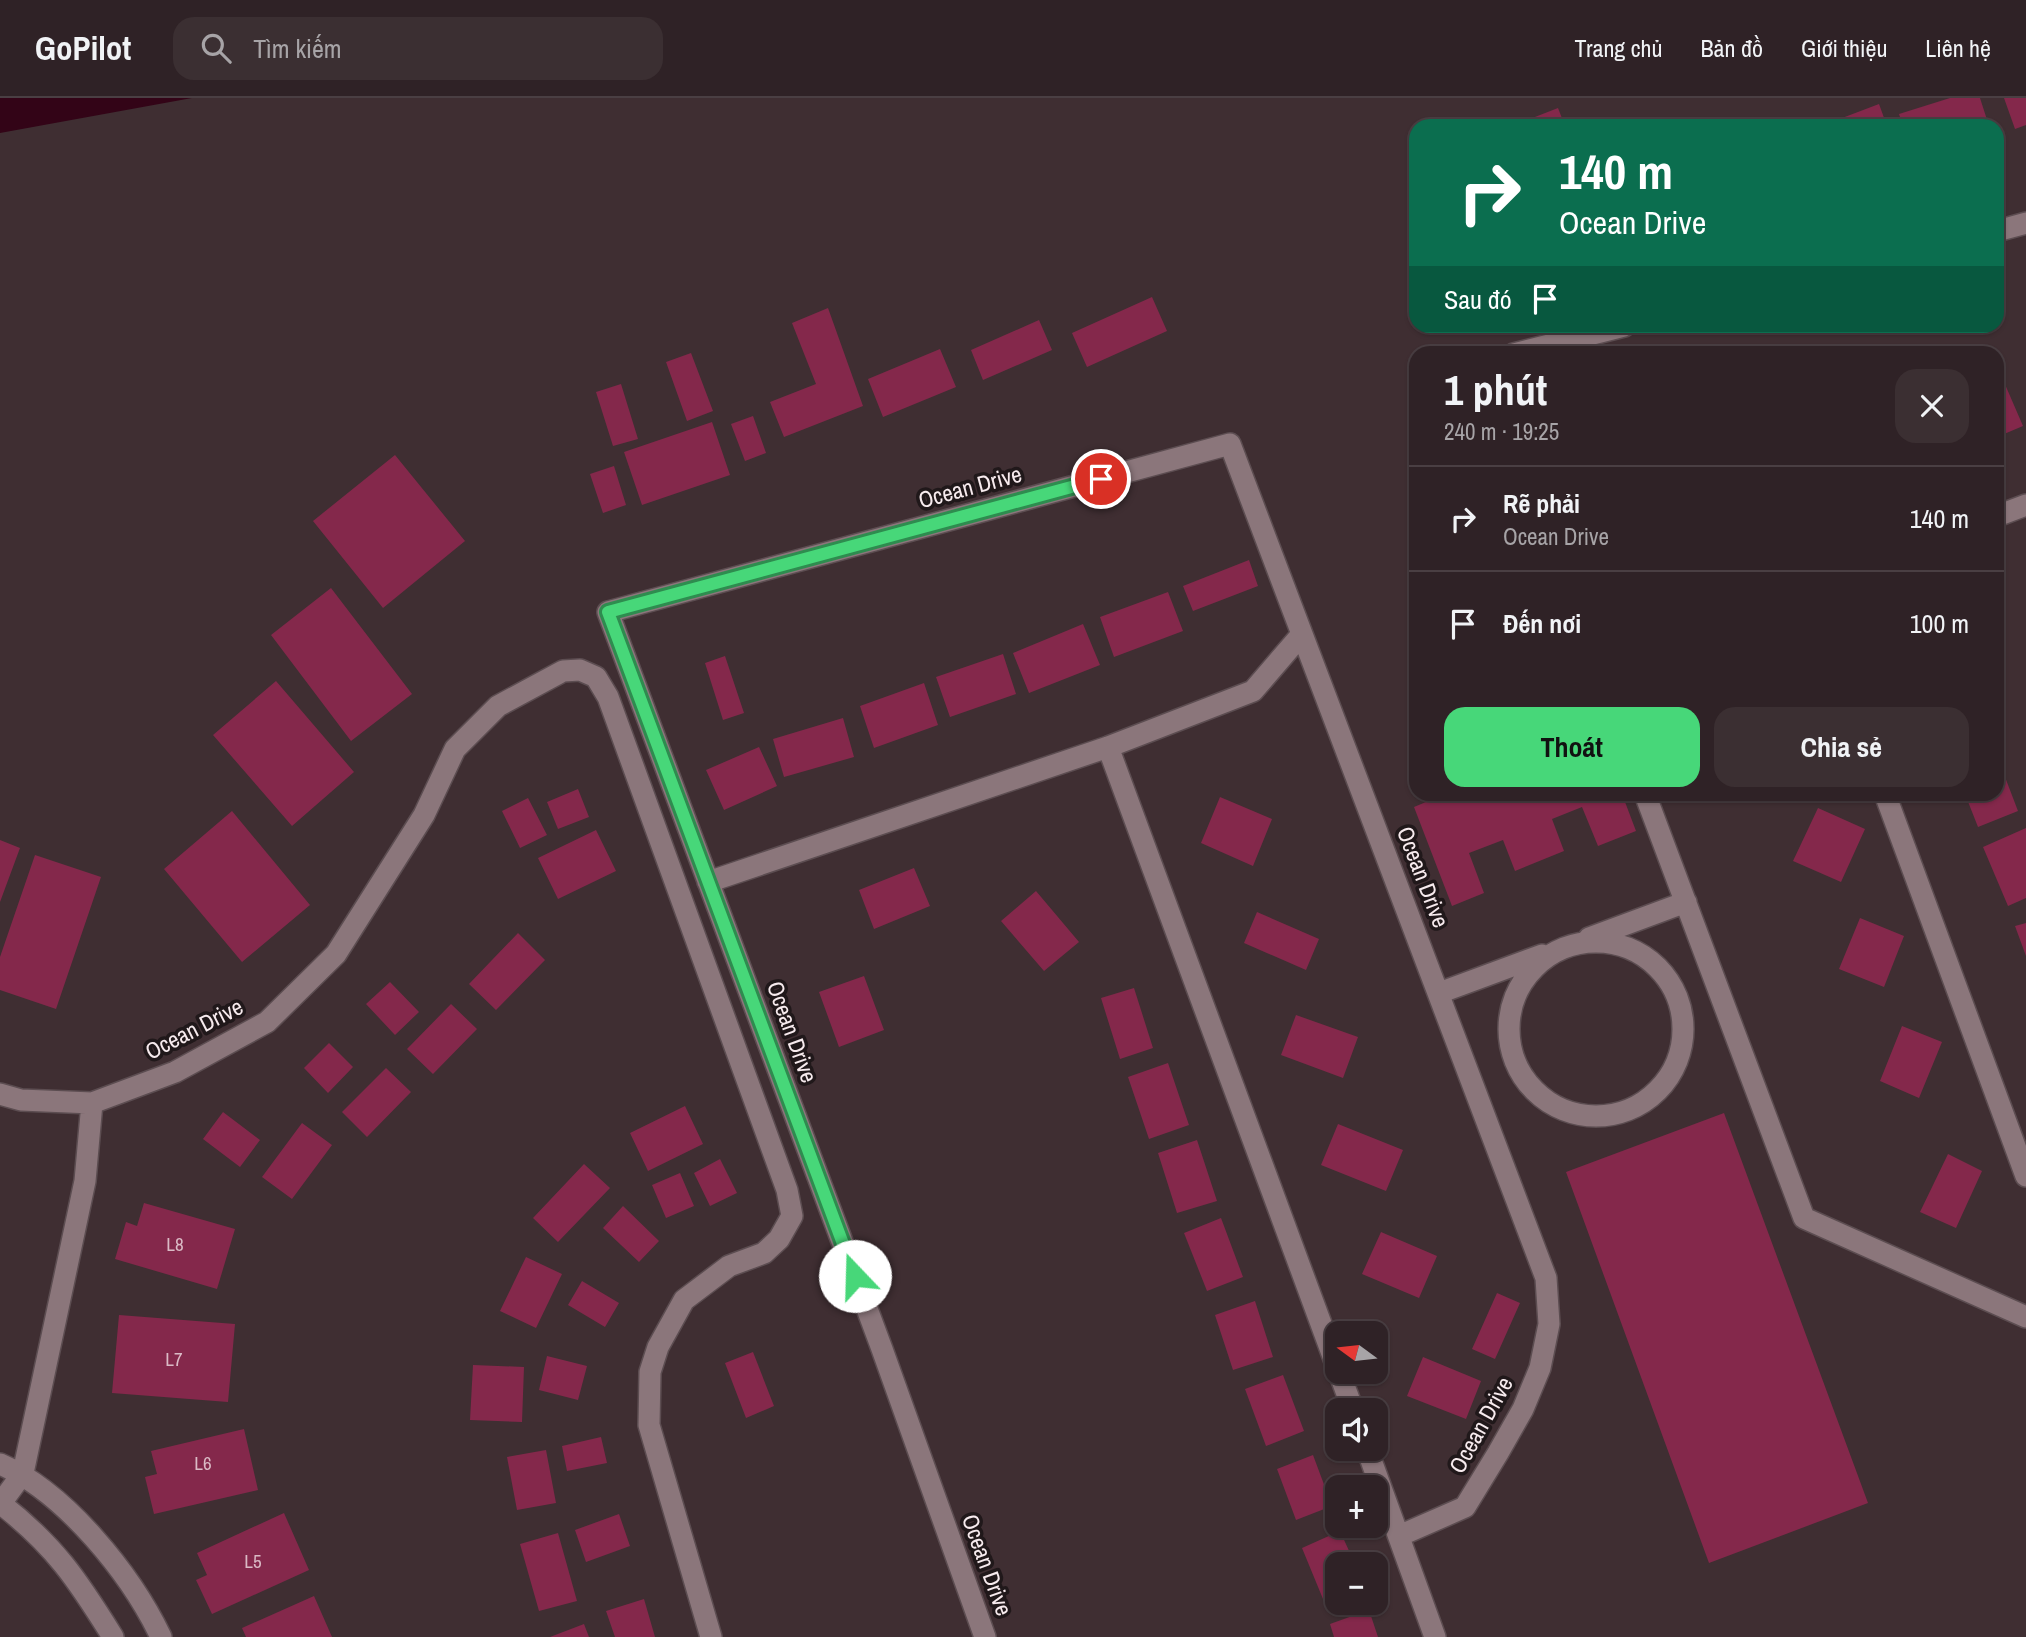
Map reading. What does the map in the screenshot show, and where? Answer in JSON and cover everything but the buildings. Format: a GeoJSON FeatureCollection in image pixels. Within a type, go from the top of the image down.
{"type":"FeatureCollection","features":[{"type":"Feature","properties":{"kind":"street"},"geometry":{"type":"LineString","coordinates":[[2004,229],[2026,223]]}},
{"type":"Feature","properties":{"kind":"street"},"geometry":{"type":"LineString","coordinates":[[1545,346],[1596,333]]}},
{"type":"Feature","properties":{"kind":"street","name":"Ocean Drive"},"geometry":{"type":"LineString","coordinates":[[985,1637],[882,1349],[608,612],[1230,444],[1546,1278],[1549,1324],[1540,1368],[1523,1409],[1465,1507],[1399,1536]]}},
{"type":"Feature","properties":{"kind":"street"},"geometry":{"type":"LineString","coordinates":[[2004,513],[2026,505]]}},
{"type":"Feature","properties":{"kind":"street"},"geometry":{"type":"LineString","coordinates":[[708,882],[1108,747],[1253,691],[1302,634]]}},
{"type":"Feature","properties":{"kind":"street","name":"Ocean Drive"},"geometry":{"type":"LineString","coordinates":[[0,1094],[21,1100],[92,1103],[175,1072],[267,1022],[336,954],[424,815],[455,749],[498,706],[563,671],[580,670],[596,677],[608,697],[677,886],[726,1028],[787,1190],[792,1216],[779,1239],[764,1252],[729,1266],[684,1300],[657,1347],[650,1372],[649,1426],[711,1637]]}},
{"type":"Feature","properties":{"kind":"street"},"geometry":{"type":"LineString","coordinates":[[1108,747],[1325,1335]]}},
{"type":"Feature","properties":{"kind":"street"},"geometry":{"type":"LineString","coordinates":[[1648,801],[1804,1218],[2026,1317]]}},
{"type":"Feature","properties":{"kind":"street"},"geometry":{"type":"LineString","coordinates":[[1888,801],[2026,1176]]}},
{"type":"Feature","properties":{"kind":"street"},"geometry":{"type":"LineString","coordinates":[[1439,993],[1686,902]]}},
{"type":"Feature","properties":{"kind":"street"},"geometry":{"type":"LineString","coordinates":[[1590,941],[1618,943],[1644,955],[1665,974],[1679,999],[1684,1027],[1680,1056],[1667,1081],[1653,1095],[1621,1114],[1592,1117],[1563,1111],[1538,1095],[1520,1072],[1510,1035],[1510,1015],[1519,987],[1537,964],[1562,948],[1590,941]]}},
{"type":"Feature","properties":{"kind":"street"},"geometry":{"type":"LineString","coordinates":[[92,1103],[85,1181],[23,1474],[0,1503],[51,1547],[72,1573],[113,1637]]}},
{"type":"Feature","properties":{"kind":"street"},"geometry":{"type":"LineString","coordinates":[[1371,1461],[1435,1637]]}},
{"type":"Feature","properties":{"kind":"street"},"geometry":{"type":"LineString","coordinates":[[0,1464],[23,1474],[77,1521],[115,1564],[149,1611],[161,1637]]}},
{"type":"Feature","properties":{"kind":"shaded area"},"geometry":{"type":"Polygon","coordinates":[[[0,98],[192,98],[0,133],[0,98]]]}},
{"type":"Feature","properties":{"kind":"route"},"geometry":{"type":"LineString","coordinates":[[855,1276],[608,612],[1101,479]]}}]}
